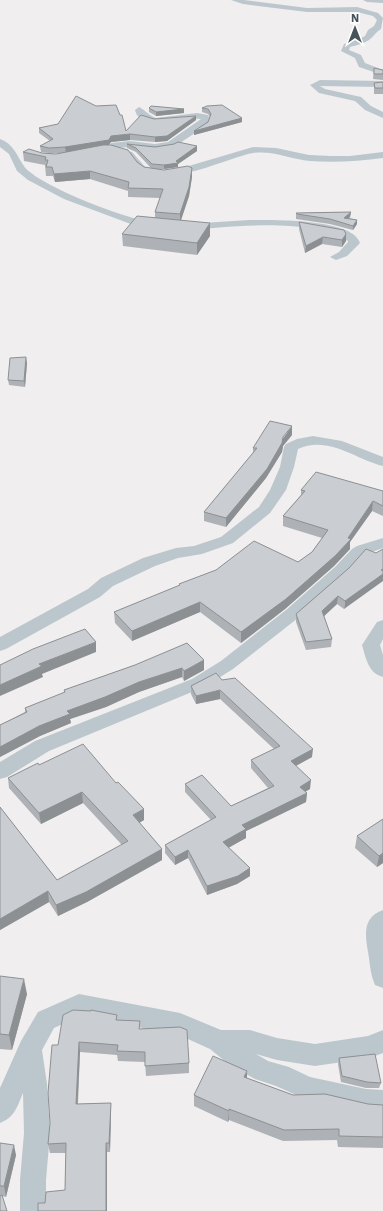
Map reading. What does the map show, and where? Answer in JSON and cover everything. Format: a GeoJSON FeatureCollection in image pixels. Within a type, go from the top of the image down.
{"type":"FeatureCollection","features":[{"type":"Feature","properties":{"kind":"street"},"geometry":{"type":"LineString","coordinates":[[236,0],[280,4],[309,3]]}},
{"type":"Feature","properties":{"kind":"street"},"geometry":{"type":"LineString","coordinates":[[236,0],[308,10],[348,9],[376,14],[381,20],[378,23],[378,27],[362,41],[347,46],[345,51],[358,57],[362,65],[383,72]]}},
{"type":"Feature","properties":{"kind":"street"},"geometry":{"type":"LineString","coordinates":[[367,0],[383,1]]}},
{"type":"Feature","properties":{"kind":"street"},"geometry":{"type":"LineString","coordinates":[[383,84],[320,83],[314,86],[322,91],[358,99],[368,108],[383,115]]}},
{"type":"Feature","properties":{"kind":"street"},"geometry":{"type":"LineString","coordinates":[[139,110],[139,112],[145,117],[155,120],[176,120],[194,115],[205,117],[206,119],[204,123],[171,145],[155,147],[123,144],[102,149],[118,150],[129,154],[144,171],[153,174],[183,171],[253,150],[276,151],[309,158],[331,159],[350,159],[383,155]]}},
{"type":"Feature","properties":{"kind":"street"},"geometry":{"type":"LineString","coordinates":[[0,142],[21,149]]}},
{"type":"Feature","properties":{"kind":"street"},"geometry":{"type":"LineString","coordinates":[[0,142],[13,153],[20,169],[25,174],[68,197],[140,224],[167,227]]}},
{"type":"Feature","properties":{"kind":"street"},"geometry":{"type":"LineString","coordinates":[[179,228],[275,223],[304,224],[323,227],[348,234],[353,239],[354,243],[343,254],[336,257]]}},
{"type":"Feature","properties":{"kind":"street"},"geometry":{"type":"LineString","coordinates":[[0,644],[94,592],[108,582],[133,570],[176,554],[196,551],[227,540],[265,510],[278,490],[288,467],[291,447],[297,443],[304,440],[320,440],[334,443],[383,462]]}},
{"type":"Feature","properties":{"kind":"street"},"geometry":{"type":"LineString","coordinates":[[0,772],[42,746],[198,683],[214,675],[292,614],[341,571],[358,552],[383,543]]}},
{"type":"Feature","properties":{"kind":"street"},"geometry":{"type":"LineString","coordinates":[[383,626],[374,636],[371,645],[377,665],[383,671]]}},
{"type":"Feature","properties":{"kind":"street"},"geometry":{"type":"LineString","coordinates":[[383,919],[376,932],[383,978]]}},
{"type":"Feature","properties":{"kind":"street"},"geometry":{"type":"LineString","coordinates":[[0,1111],[5,1105],[30,1049],[46,1020],[79,1005],[180,1024],[219,1041],[240,1058],[264,1071],[280,1075],[307,1088],[366,1101],[383,1102]]}},
{"type":"Feature","properties":{"kind":"street"},"geometry":{"type":"LineString","coordinates":[[219,1041],[250,1041],[277,1049],[315,1054],[370,1047],[383,1041]]}},
{"type":"Feature","properties":{"kind":"street"},"geometry":{"type":"LineString","coordinates":[[30,1049],[35,1084],[37,1133],[33,1180],[33,1211]]}},
{"type":"Feature","properties":{"kind":"building"},"geometry":{"type":"Polygon","coordinates":[[[374,68],[383,70],[383,74],[374,74],[374,68]]]}},
{"type":"Feature","properties":{"kind":"building"},"geometry":{"type":"Polygon","coordinates":[[[383,82],[383,88],[375,88],[374,83],[383,82]]]}},
{"type":"Feature","properties":{"kind":"building"},"geometry":{"type":"Polygon","coordinates":[[[76,96],[96,106],[116,105],[120,115],[122,115],[126,131],[141,115],[154,119],[196,116],[167,136],[155,137],[130,134],[111,136],[109,140],[65,147],[49,148],[40,146],[53,139],[39,128],[58,124],[76,96]]]}},
{"type":"Feature","properties":{"kind":"building"},"geometry":{"type":"Polygon","coordinates":[[[222,105],[242,118],[194,131],[208,122],[211,114],[208,109],[202,108],[207,106],[222,105]]]}},
{"type":"Feature","properties":{"kind":"building"},"geometry":{"type":"Polygon","coordinates":[[[151,106],[184,109],[156,112],[149,108],[151,106]]]}},
{"type":"Feature","properties":{"kind":"building"},"geometry":{"type":"Polygon","coordinates":[[[178,142],[197,146],[176,161],[178,163],[164,165],[152,164],[136,148],[127,144],[155,147],[178,142]]]}},
{"type":"Feature","properties":{"kind":"building"},"geometry":{"type":"Polygon","coordinates":[[[103,145],[111,145],[128,150],[137,162],[144,167],[164,170],[188,166],[192,168],[189,187],[180,214],[155,212],[163,189],[128,188],[129,182],[90,171],[54,174],[52,167],[46,167],[48,160],[45,160],[46,157],[23,152],[29,149],[42,153],[56,154],[103,145]]]}},
{"type":"Feature","properties":{"kind":"building"},"geometry":{"type":"Polygon","coordinates":[[[351,212],[344,218],[357,220],[353,226],[330,219],[296,213],[351,212]]]}},
{"type":"Feature","properties":{"kind":"building"},"geometry":{"type":"Polygon","coordinates":[[[137,216],[210,223],[197,243],[122,234],[137,216]]]}},
{"type":"Feature","properties":{"kind":"building"},"geometry":{"type":"Polygon","coordinates":[[[299,222],[344,230],[346,234],[342,240],[323,237],[306,246],[299,222]]]}},
{"type":"Feature","properties":{"kind":"building"},"geometry":{"type":"Polygon","coordinates":[[[26,357],[24,381],[8,380],[10,358],[26,357]]]}},
{"type":"Feature","properties":{"kind":"building"},"geometry":{"type":"Polygon","coordinates":[[[270,421],[292,426],[283,437],[282,443],[267,469],[226,518],[204,512],[257,448],[253,448],[270,421]]]}},
{"type":"Feature","properties":{"kind":"building"},"geometry":{"type":"Polygon","coordinates":[[[316,472],[383,491],[383,506],[373,501],[348,538],[351,539],[335,556],[286,599],[241,632],[200,602],[132,631],[114,612],[216,570],[254,541],[298,562],[312,552],[328,530],[283,516],[305,491],[301,490],[316,472]]]}},
{"type":"Feature","properties":{"kind":"building"},"geometry":{"type":"Polygon","coordinates":[[[366,549],[376,553],[383,549],[383,569],[381,570],[383,571],[383,574],[345,601],[338,596],[322,611],[332,639],[306,642],[296,614],[349,568],[366,549]]]}},
{"type":"Feature","properties":{"kind":"building"},"geometry":{"type":"Polygon","coordinates":[[[85,629],[96,642],[39,664],[42,666],[0,685],[0,665],[33,649],[85,629]]]}},
{"type":"Feature","properties":{"kind":"building"},"geometry":{"type":"Polygon","coordinates":[[[187,643],[204,660],[184,671],[182,668],[139,682],[105,697],[67,711],[70,714],[39,726],[0,747],[0,725],[27,712],[25,708],[65,692],[64,690],[135,665],[187,643]]]}},
{"type":"Feature","properties":{"kind":"building"},"geometry":{"type":"Polygon","coordinates":[[[216,673],[222,680],[235,678],[313,749],[291,761],[311,780],[300,787],[307,793],[242,825],[246,829],[223,842],[250,868],[238,876],[207,886],[188,850],[175,857],[165,845],[216,817],[185,784],[202,775],[231,806],[274,786],[251,760],[280,746],[220,690],[196,696],[191,686],[216,673]]]}},
{"type":"Feature","properties":{"kind":"building"},"geometry":{"type":"Polygon","coordinates":[[[83,744],[116,783],[118,782],[144,809],[133,815],[162,849],[86,892],[56,905],[48,891],[0,919],[0,807],[57,880],[128,841],[82,792],[39,813],[8,778],[38,763],[39,765],[83,744]]]}},
{"type":"Feature","properties":{"kind":"building"},"geometry":{"type":"Polygon","coordinates":[[[383,819],[383,853],[379,856],[357,836],[383,819]]]}},
{"type":"Feature","properties":{"kind":"building"},"geometry":{"type":"Polygon","coordinates":[[[0,976],[24,979],[9,1035],[0,1034],[0,976]]]}},
{"type":"Feature","properties":{"kind":"building"},"geometry":{"type":"Polygon","coordinates":[[[73,1010],[91,1010],[117,1015],[116,1020],[140,1021],[139,1029],[180,1027],[187,1030],[189,1063],[145,1066],[145,1052],[117,1051],[118,1045],[79,1042],[76,1104],[111,1103],[109,1143],[106,1143],[106,1211],[38,1211],[38,1203],[45,1203],[46,1192],[65,1190],[66,1143],[48,1144],[50,1123],[48,1093],[52,1045],[58,1045],[63,1015],[73,1010]]]}},
{"type":"Feature","properties":{"kind":"building"},"geometry":{"type":"Polygon","coordinates":[[[375,1054],[381,1083],[367,1082],[342,1076],[339,1058],[375,1054]]]}},
{"type":"Feature","properties":{"kind":"building"},"geometry":{"type":"Polygon","coordinates":[[[213,1056],[247,1071],[244,1077],[293,1095],[325,1094],[368,1104],[383,1105],[383,1137],[339,1136],[339,1129],[284,1130],[229,1109],[229,1111],[194,1095],[213,1056]]]}},
{"type":"Feature","properties":{"kind":"building"},"geometry":{"type":"Polygon","coordinates":[[[0,1143],[14,1145],[4,1186],[0,1186],[0,1143]]]}},
{"type":"Feature","properties":{"kind":"building"},"geometry":{"type":"Polygon","coordinates":[[[2,1195],[7,1211],[0,1211],[0,1196],[2,1195]]]}}]}
